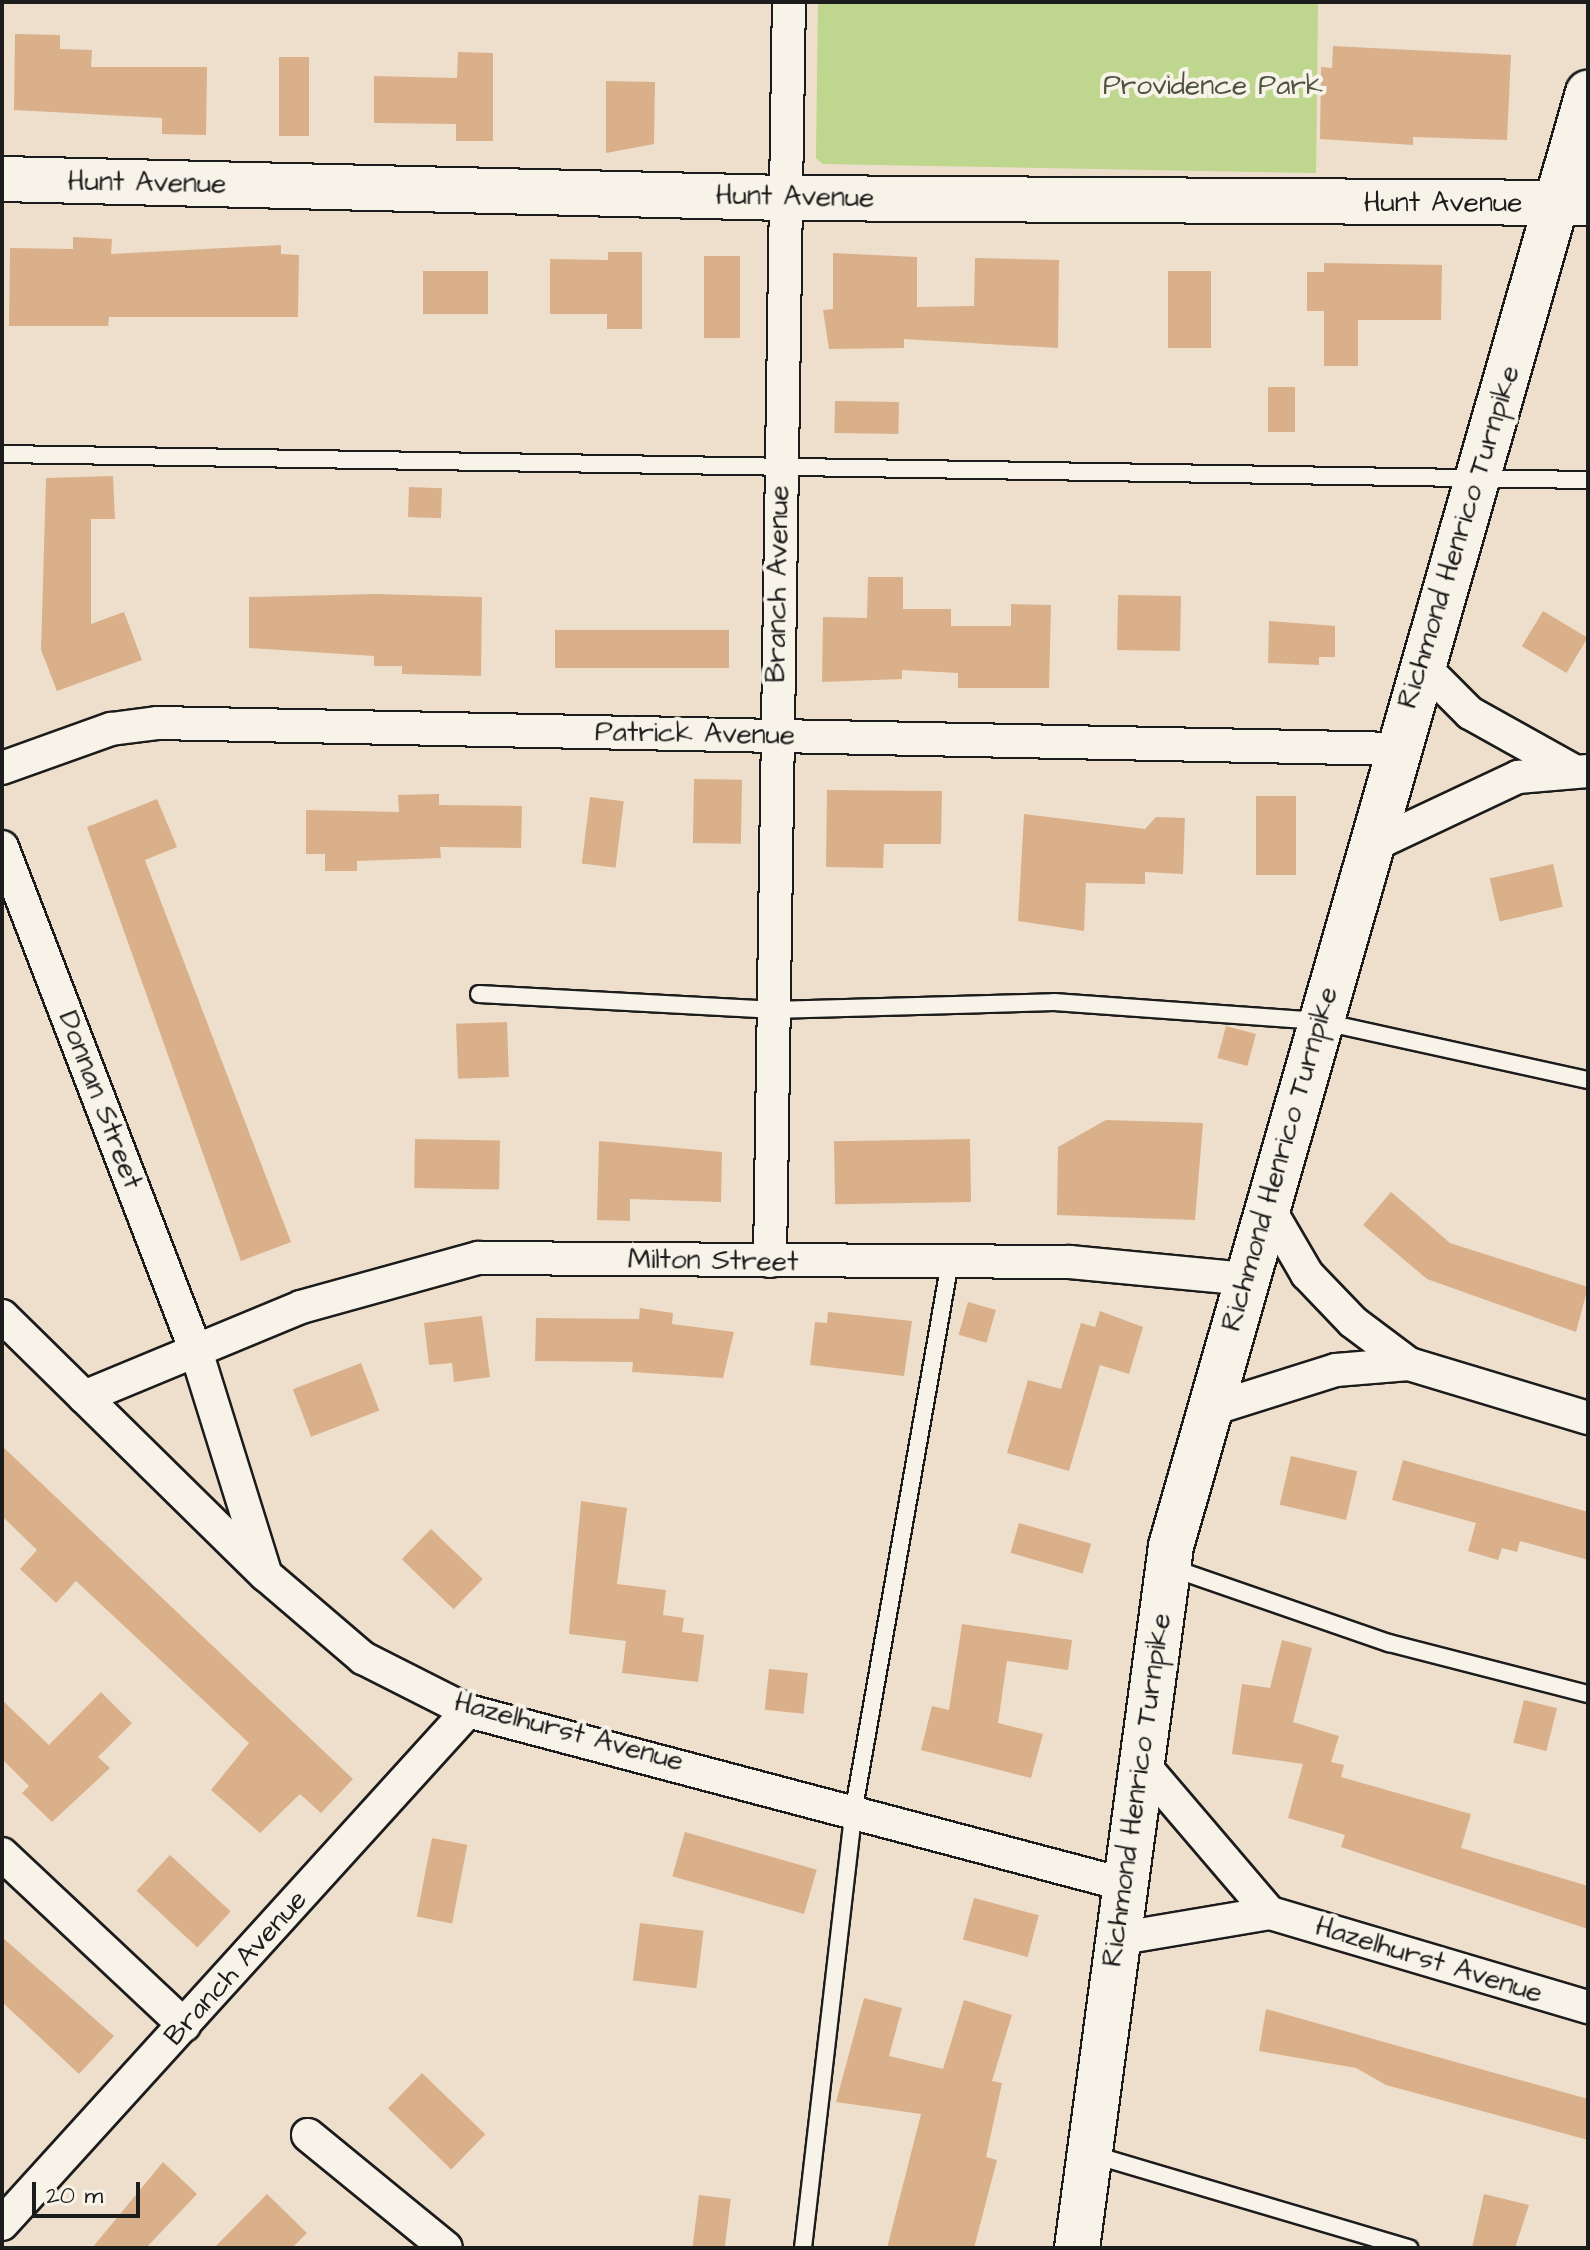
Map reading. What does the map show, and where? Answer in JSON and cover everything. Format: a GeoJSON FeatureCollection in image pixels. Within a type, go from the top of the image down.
{"type":"FeatureCollection","features":[{"type":"Feature","properties":{"kind":"street","name":"Branch Avenue"},"geometry":{"type":"LineString","coordinates":[[770,1261],[774,735],[789,2]]}},
{"type":"Feature","properties":{"kind":"street","name":"Richmond Henrico Turnpike"},"geometry":{"type":"LineString","coordinates":[[1077,2248],[1167,1566],[1394,749],[1476,479],[1574,203],[1588,93]]}},
{"type":"Feature","properties":{"kind":"street","name":"Hunt Avenue"},"geometry":{"type":"LineString","coordinates":[[2,179],[787,198],[1574,203]]}},
{"type":"Feature","properties":{"kind":"street"},"geometry":{"type":"LineString","coordinates":[[1420,663],[1470,713],[1580,771]]}},
{"type":"Feature","properties":{"kind":"street","name":"Patrick Avenue"},"geometry":{"type":"LineString","coordinates":[[2,768],[111,729],[157,723],[1394,749]]}},
{"type":"Feature","properties":{"kind":"street"},"geometry":{"type":"LineString","coordinates":[[1367,848],[1518,777],[1580,771]]}},
{"type":"Feature","properties":{"kind":"street","name":"Donnan Street"},"geometry":{"type":"LineString","coordinates":[[2,847],[197,1354]]}},
{"type":"Feature","properties":{"kind":"street"},"geometry":{"type":"LineString","coordinates":[[1268,1207],[1307,1274],[1409,1364]]}},
{"type":"Feature","properties":{"kind":"street","name":"Milton Street"},"geometry":{"type":"LineString","coordinates":[[84,1397],[197,1354],[301,1307],[478,1258],[1070,1262],[1245,1279]]}},
{"type":"Feature","properties":{"kind":"street","name":"Hazelhurst Avenue"},"geometry":{"type":"LineString","coordinates":[[2,1316],[266,1575],[363,1658],[468,1711],[854,1808],[1123,1884]]}},
{"type":"Feature","properties":{"kind":"street"},"geometry":{"type":"LineString","coordinates":[[197,1354],[266,1575]]}},
{"type":"Feature","properties":{"kind":"street"},"geometry":{"type":"LineString","coordinates":[[1209,1410],[1336,1370],[1409,1364],[1588,1418]]}},
{"type":"Feature","properties":{"kind":"street","name":"Branch Avenue"},"geometry":{"type":"LineString","coordinates":[[2,2224],[468,1711]]}},
{"type":"Feature","properties":{"kind":"street"},"geometry":{"type":"LineString","coordinates":[[1140,1761],[1270,1913]]}},
{"type":"Feature","properties":{"kind":"street"},"geometry":{"type":"LineString","coordinates":[[2,1854],[184,2025]]}},
{"type":"Feature","properties":{"kind":"street","name":"Hazelhurst Avenue"},"geometry":{"type":"LineString","coordinates":[[1116,1939],[1270,1913],[1588,2007]]}},
{"type":"Feature","properties":{"kind":"street"},"geometry":{"type":"LineString","coordinates":[[308,2135],[446,2248]]}},
{"type":"Feature","properties":{"kind":"lane"},"geometry":{"type":"LineString","coordinates":[[2,454],[781,470],[1588,480]]}},
{"type":"Feature","properties":{"kind":"lane"},"geometry":{"type":"LineString","coordinates":[[479,994],[772,1010],[1054,1002],[1319,1021],[1588,1080]]}},
{"type":"Feature","properties":{"kind":"lane"},"geometry":{"type":"LineString","coordinates":[[803,2248],[854,1808],[950,1262]]}},
{"type":"Feature","properties":{"kind":"lane"},"geometry":{"type":"LineString","coordinates":[[1167,1566],[1389,1643],[1588,1694]]}},
{"type":"Feature","properties":{"kind":"lane"},"geometry":{"type":"LineString","coordinates":[[1089,2153],[1409,2248]]}},
{"type":"Feature","properties":{"kind":"green space","name":"Providence Park"},"geometry":{"type":"Polygon","coordinates":[[[818,2],[1318,2],[1316,173],[823,164],[816,158],[818,2]]]}},
{"type":"Feature","properties":{"kind":"building"},"geometry":{"type":"Polygon","coordinates":[[[15,34],[60,35],[60,49],[92,50],[91,67],[207,67],[206,135],[162,134],[162,118],[14,110],[15,34]]]}},
{"type":"Feature","properties":{"kind":"building"},"geometry":{"type":"Polygon","coordinates":[[[1333,46],[1511,55],[1507,140],[1413,137],[1413,145],[1320,139],[1321,67],[1332,68],[1333,46]]]}},
{"type":"Feature","properties":{"kind":"building"},"geometry":{"type":"Polygon","coordinates":[[[458,52],[493,53],[493,141],[456,141],[456,124],[374,123],[374,76],[457,78],[458,52]]]}},
{"type":"Feature","properties":{"kind":"building"},"geometry":{"type":"Polygon","coordinates":[[[279,57],[309,57],[309,136],[279,136],[279,57]]]}},
{"type":"Feature","properties":{"kind":"building"},"geometry":{"type":"Polygon","coordinates":[[[606,81],[655,82],[654,144],[606,153],[606,81]]]}},
{"type":"Feature","properties":{"kind":"building"},"geometry":{"type":"Polygon","coordinates":[[[73,237],[112,239],[111,254],[281,245],[281,254],[299,255],[298,317],[109,317],[108,326],[9,326],[10,248],[73,249],[73,237]]]}},
{"type":"Feature","properties":{"kind":"building"},"geometry":{"type":"Polygon","coordinates":[[[608,252],[642,252],[642,329],[607,329],[607,314],[550,314],[550,259],[608,260],[608,252]]]}},
{"type":"Feature","properties":{"kind":"building"},"geometry":{"type":"Polygon","coordinates":[[[833,253],[917,257],[917,307],[974,306],[975,258],[1059,260],[1058,348],[904,339],[904,348],[829,349],[823,310],[833,309],[833,253]]]}},
{"type":"Feature","properties":{"kind":"building"},"geometry":{"type":"Polygon","coordinates":[[[704,256],[740,256],[740,338],[704,338],[704,256]]]}},
{"type":"Feature","properties":{"kind":"building"},"geometry":{"type":"Polygon","coordinates":[[[1324,263],[1442,265],[1441,320],[1358,320],[1358,366],[1324,366],[1324,311],[1307,311],[1307,272],[1324,272],[1324,263]]]}},
{"type":"Feature","properties":{"kind":"building"},"geometry":{"type":"Polygon","coordinates":[[[423,271],[488,271],[488,314],[423,314],[423,271]]]}},
{"type":"Feature","properties":{"kind":"building"},"geometry":{"type":"Polygon","coordinates":[[[1168,271],[1211,271],[1211,348],[1168,348],[1168,271]]]}},
{"type":"Feature","properties":{"kind":"building"},"geometry":{"type":"Polygon","coordinates":[[[1268,387],[1295,387],[1295,432],[1268,432],[1268,387]]]}},
{"type":"Feature","properties":{"kind":"building"},"geometry":{"type":"Polygon","coordinates":[[[835,401],[899,402],[898,434],[834,433],[835,401]]]}},
{"type":"Feature","properties":{"kind":"building"},"geometry":{"type":"Polygon","coordinates":[[[113,476],[115,519],[91,519],[91,624],[124,612],[142,660],[57,691],[41,650],[46,478],[113,476]]]}},
{"type":"Feature","properties":{"kind":"building"},"geometry":{"type":"Polygon","coordinates":[[[409,487],[442,488],[441,518],[408,517],[409,487]]]}},
{"type":"Feature","properties":{"kind":"building"},"geometry":{"type":"Polygon","coordinates":[[[868,577],[903,577],[903,609],[951,609],[951,626],[1011,626],[1011,604],[1051,605],[1049,688],[958,688],[958,673],[902,670],[902,679],[822,682],[823,617],[867,618],[868,577]]]}},
{"type":"Feature","properties":{"kind":"building"},"geometry":{"type":"Polygon","coordinates":[[[376,594],[482,597],[481,676],[402,674],[402,666],[374,666],[374,656],[249,648],[249,597],[376,594]]]}},
{"type":"Feature","properties":{"kind":"building"},"geometry":{"type":"Polygon","coordinates":[[[1118,595],[1181,596],[1180,651],[1117,650],[1118,595]]]}},
{"type":"Feature","properties":{"kind":"building"},"geometry":{"type":"Polygon","coordinates":[[[1543,611],[1588,638],[1566,673],[1522,646],[1543,611]]]}},
{"type":"Feature","properties":{"kind":"building"},"geometry":{"type":"Polygon","coordinates":[[[1269,621],[1335,626],[1335,657],[1319,657],[1319,665],[1268,663],[1269,621]]]}},
{"type":"Feature","properties":{"kind":"building"},"geometry":{"type":"Polygon","coordinates":[[[555,630],[729,630],[729,668],[555,668],[555,630]]]}},
{"type":"Feature","properties":{"kind":"building"},"geometry":{"type":"Polygon","coordinates":[[[694,779],[742,780],[741,844],[693,843],[694,779]]]}},
{"type":"Feature","properties":{"kind":"building"},"geometry":{"type":"Polygon","coordinates":[[[827,790],[942,791],[941,844],[884,844],[883,868],[826,867],[827,790]]]}},
{"type":"Feature","properties":{"kind":"building"},"geometry":{"type":"Polygon","coordinates":[[[439,794],[439,805],[522,806],[521,848],[440,847],[441,858],[357,861],[357,871],[325,871],[325,854],[306,854],[306,810],[399,812],[398,795],[439,794]]]}},
{"type":"Feature","properties":{"kind":"building"},"geometry":{"type":"Polygon","coordinates":[[[1256,796],[1296,796],[1296,875],[1256,875],[1256,796]]]}},
{"type":"Feature","properties":{"kind":"building"},"geometry":{"type":"Polygon","coordinates":[[[590,797],[624,801],[616,868],[582,864],[590,797]]]}},
{"type":"Feature","properties":{"kind":"building"},"geometry":{"type":"Polygon","coordinates":[[[157,799],[177,847],[145,860],[291,1242],[241,1261],[87,827],[157,799]]]}},
{"type":"Feature","properties":{"kind":"building"},"geometry":{"type":"Polygon","coordinates":[[[1024,814],[1145,829],[1156,817],[1185,818],[1183,874],[1145,872],[1145,884],[1086,883],[1084,931],[1018,921],[1024,814]]]}},
{"type":"Feature","properties":{"kind":"building"},"geometry":{"type":"Polygon","coordinates":[[[1553,864],[1563,907],[1500,921],[1490,879],[1553,864]]]}},
{"type":"Feature","properties":{"kind":"building"},"geometry":{"type":"Polygon","coordinates":[[[507,1022],[509,1077],[458,1079],[456,1024],[507,1022]]]}},
{"type":"Feature","properties":{"kind":"building"},"geometry":{"type":"Polygon","coordinates":[[[1226,1026],[1256,1034],[1247,1066],[1217,1058],[1226,1026]]]}},
{"type":"Feature","properties":{"kind":"building"},"geometry":{"type":"Polygon","coordinates":[[[1106,1120],[1203,1123],[1195,1220],[1057,1215],[1058,1147],[1106,1120]]]}},
{"type":"Feature","properties":{"kind":"building"},"geometry":{"type":"Polygon","coordinates":[[[415,1139],[500,1140],[499,1189],[414,1188],[415,1139]]]}},
{"type":"Feature","properties":{"kind":"building"},"geometry":{"type":"Polygon","coordinates":[[[970,1139],[971,1202],[835,1204],[834,1141],[970,1139]]]}},
{"type":"Feature","properties":{"kind":"building"},"geometry":{"type":"Polygon","coordinates":[[[599,1141],[722,1152],[721,1202],[630,1199],[630,1221],[597,1220],[599,1141]]]}},
{"type":"Feature","properties":{"kind":"building"},"geometry":{"type":"Polygon","coordinates":[[[1391,1192],[1450,1243],[1588,1287],[1576,1332],[1427,1279],[1363,1225],[1391,1192]]]}},
{"type":"Feature","properties":{"kind":"building"},"geometry":{"type":"Polygon","coordinates":[[[968,1302],[996,1310],[987,1343],[959,1335],[968,1302]]]}},
{"type":"Feature","properties":{"kind":"building"},"geometry":{"type":"Polygon","coordinates":[[[640,1308],[673,1313],[672,1324],[734,1332],[723,1378],[632,1372],[633,1362],[535,1361],[536,1318],[639,1319],[640,1308]]]}},
{"type":"Feature","properties":{"kind":"building"},"geometry":{"type":"Polygon","coordinates":[[[1100,1311],[1143,1327],[1129,1374],[1100,1365],[1069,1471],[1007,1453],[1028,1380],[1061,1389],[1081,1323],[1095,1327],[1100,1311]]]}},
{"type":"Feature","properties":{"kind":"building"},"geometry":{"type":"Polygon","coordinates":[[[828,1312],[912,1321],[904,1376],[810,1365],[815,1322],[827,1323],[828,1312]]]}},
{"type":"Feature","properties":{"kind":"building"},"geometry":{"type":"Polygon","coordinates":[[[482,1316],[490,1377],[454,1382],[452,1363],[429,1365],[424,1323],[482,1316]]]}},
{"type":"Feature","properties":{"kind":"building"},"geometry":{"type":"Polygon","coordinates":[[[361,1363],[379,1411],[311,1437],[293,1389],[361,1363]]]}},
{"type":"Feature","properties":{"kind":"building"},"geometry":{"type":"Polygon","coordinates":[[[2,1446],[353,1779],[321,1813],[300,1794],[260,1833],[211,1790],[249,1743],[76,1581],[56,1603],[20,1569],[37,1550],[2,1516],[2,1446]]]}},
{"type":"Feature","properties":{"kind":"building"},"geometry":{"type":"Polygon","coordinates":[[[1291,1456],[1357,1471],[1346,1520],[1280,1505],[1291,1456]]]}},
{"type":"Feature","properties":{"kind":"building"},"geometry":{"type":"Polygon","coordinates":[[[1403,1460],[1588,1512],[1588,1560],[1520,1541],[1517,1552],[1502,1548],[1498,1560],[1468,1551],[1476,1523],[1392,1500],[1403,1460]]]}},
{"type":"Feature","properties":{"kind":"building"},"geometry":{"type":"Polygon","coordinates":[[[581,1501],[627,1508],[617,1584],[666,1590],[663,1615],[684,1618],[682,1632],[704,1635],[698,1682],[622,1673],[626,1641],[569,1634],[581,1501]]]}},
{"type":"Feature","properties":{"kind":"building"},"geometry":{"type":"Polygon","coordinates":[[[1019,1523],[1091,1544],[1083,1573],[1010,1553],[1019,1523]]]}},
{"type":"Feature","properties":{"kind":"building"},"geometry":{"type":"Polygon","coordinates":[[[431,1529],[483,1579],[454,1609],[402,1559],[431,1529]]]}},
{"type":"Feature","properties":{"kind":"building"},"geometry":{"type":"Polygon","coordinates":[[[962,1624],[1072,1640],[1068,1670],[1007,1661],[998,1723],[1043,1734],[1031,1778],[921,1750],[932,1706],[949,1710],[962,1624]]]}},
{"type":"Feature","properties":{"kind":"building"},"geometry":{"type":"Polygon","coordinates":[[[1282,1640],[1312,1648],[1293,1722],[1339,1736],[1331,1762],[1344,1765],[1341,1777],[1471,1814],[1461,1848],[1588,1886],[1588,1929],[1341,1847],[1345,1835],[1288,1818],[1303,1764],[1232,1754],[1242,1684],[1270,1688],[1282,1640]]]}},
{"type":"Feature","properties":{"kind":"building"},"geometry":{"type":"Polygon","coordinates":[[[769,1669],[808,1673],[804,1714],[765,1710],[769,1669]]]}},
{"type":"Feature","properties":{"kind":"building"},"geometry":{"type":"Polygon","coordinates":[[[101,1692],[132,1723],[98,1757],[110,1768],[52,1822],[22,1793],[29,1786],[2,1759],[2,1700],[49,1745],[101,1692]]]}},
{"type":"Feature","properties":{"kind":"building"},"geometry":{"type":"Polygon","coordinates":[[[1524,1700],[1557,1708],[1546,1751],[1513,1743],[1524,1700]]]}},
{"type":"Feature","properties":{"kind":"building"},"geometry":{"type":"Polygon","coordinates":[[[685,1832],[817,1870],[804,1914],[672,1876],[685,1832]]]}},
{"type":"Feature","properties":{"kind":"building"},"geometry":{"type":"Polygon","coordinates":[[[432,1838],[467,1845],[452,1923],[417,1917],[432,1838]]]}},
{"type":"Feature","properties":{"kind":"building"},"geometry":{"type":"Polygon","coordinates":[[[170,1855],[231,1912],[197,1947],[137,1891],[170,1855]]]}},
{"type":"Feature","properties":{"kind":"building"},"geometry":{"type":"Polygon","coordinates":[[[974,1898],[1039,1915],[1028,1957],[963,1940],[974,1898]]]}},
{"type":"Feature","properties":{"kind":"building"},"geometry":{"type":"Polygon","coordinates":[[[640,1923],[704,1931],[696,1988],[633,1981],[640,1923]]]}},
{"type":"Feature","properties":{"kind":"building"},"geometry":{"type":"Polygon","coordinates":[[[2,1937],[114,2036],[79,2074],[2,2002],[2,1937]]]}},
{"type":"Feature","properties":{"kind":"building"},"geometry":{"type":"Polygon","coordinates":[[[864,1998],[902,2008],[889,2056],[943,2069],[964,2000],[1012,2015],[992,2081],[1002,2083],[986,2157],[997,2160],[974,2248],[887,2248],[921,2114],[836,2102],[864,1998]]]}},
{"type":"Feature","properties":{"kind":"building"},"geometry":{"type":"Polygon","coordinates":[[[1266,2009],[1588,2099],[1588,2140],[1386,2085],[1356,2068],[1259,2051],[1266,2009]]]}},
{"type":"Feature","properties":{"kind":"building"},"geometry":{"type":"Polygon","coordinates":[[[422,2073],[485,2134],[451,2169],[388,2108],[422,2073]]]}},
{"type":"Feature","properties":{"kind":"building"},"geometry":{"type":"Polygon","coordinates":[[[163,2162],[197,2194],[146,2248],[92,2248],[163,2162]]]}},
{"type":"Feature","properties":{"kind":"building"},"geometry":{"type":"Polygon","coordinates":[[[267,2194],[307,2233],[292,2248],[214,2248],[267,2194]]]}},
{"type":"Feature","properties":{"kind":"building"},"geometry":{"type":"Polygon","coordinates":[[[1484,2194],[1529,2205],[1515,2248],[1472,2248],[1484,2194]]]}},
{"type":"Feature","properties":{"kind":"building"},"geometry":{"type":"Polygon","coordinates":[[[699,2195],[731,2199],[725,2248],[693,2248],[699,2195]]]}}]}
